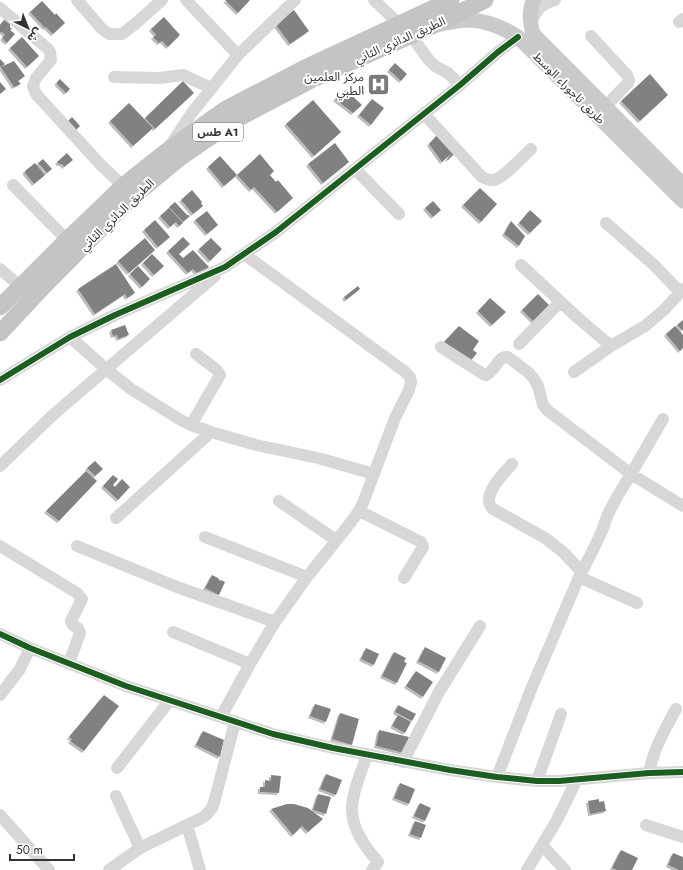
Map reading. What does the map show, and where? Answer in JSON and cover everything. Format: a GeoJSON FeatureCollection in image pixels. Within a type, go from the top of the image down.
{"type":"FeatureCollection","features":[{"type":"Feature","properties":{"kind":"highway","name":"الطريق الدائري الثاني"},"geometry":{"type":"LineString","coordinates":[[0,333],[130,199],[181,157],[235,120],[405,29],[451,0]]}},
{"type":"Feature","properties":{"kind":"highway","name":"الطريق الدائري الثاني"},"geometry":{"type":"LineString","coordinates":[[0,307],[123,186],[167,151],[226,109],[305,68],[405,29],[434,24],[485,0]]}},
{"type":"Feature","properties":{"kind":"main road"},"geometry":{"type":"LineString","coordinates":[[530,23],[530,8],[534,0]]}},
{"type":"Feature","properties":{"kind":"main road","name":"طريق تاجوراء الوسط"},"geometry":{"type":"LineString","coordinates":[[434,24],[469,20],[476,21],[498,26],[518,37],[683,201]]}},
{"type":"Feature","properties":{"kind":"main road","name":"طريق تاجوراء الوسط"},"geometry":{"type":"LineString","coordinates":[[530,23],[533,34],[683,185]]}},
{"type":"Feature","properties":{"kind":"street"},"geometry":{"type":"LineString","coordinates":[[77,0],[101,28],[109,34],[122,34],[162,0]]}},
{"type":"Feature","properties":{"kind":"street"},"geometry":{"type":"LineString","coordinates":[[186,0],[238,55]]}},
{"type":"Feature","properties":{"kind":"street"},"geometry":{"type":"LineString","coordinates":[[167,151],[191,114],[238,55],[295,0]]}},
{"type":"Feature","properties":{"kind":"street"},"geometry":{"type":"LineString","coordinates":[[374,0],[405,29],[428,60],[435,66],[448,72],[460,85]]}},
{"type":"Feature","properties":{"kind":"street"},"geometry":{"type":"LineString","coordinates":[[530,23],[540,7],[555,0]]}},
{"type":"Feature","properties":{"kind":"street"},"geometry":{"type":"LineString","coordinates":[[0,8],[50,52],[51,60],[36,78],[33,86],[36,94],[100,164],[123,186]]}},
{"type":"Feature","properties":{"kind":"street"},"geometry":{"type":"LineString","coordinates":[[591,36],[627,75],[628,80],[628,83],[605,107]]}},
{"type":"Feature","properties":{"kind":"street"},"geometry":{"type":"LineString","coordinates":[[0,466],[54,414],[225,267],[276,232],[518,37]]}},
{"type":"Feature","properties":{"kind":"street"},"geometry":{"type":"LineString","coordinates":[[114,78],[159,78],[183,75],[212,88]]}},
{"type":"Feature","properties":{"kind":"street"},"geometry":{"type":"LineString","coordinates":[[424,114],[482,177],[488,179],[498,179],[531,149]]}},
{"type":"Feature","properties":{"kind":"street"},"geometry":{"type":"LineString","coordinates":[[356,168],[399,214]]}},
{"type":"Feature","properties":{"kind":"street"},"geometry":{"type":"LineString","coordinates":[[13,185],[67,240]]}},
{"type":"Feature","properties":{"kind":"street"},"geometry":{"type":"LineString","coordinates":[[574,372],[611,346],[645,326],[664,310],[681,290],[606,223]]}},
{"type":"Feature","properties":{"kind":"street"},"geometry":{"type":"LineString","coordinates":[[221,717],[275,622],[307,577],[359,511],[369,490],[395,418],[409,390],[411,382],[410,377],[404,371],[244,254]]}},
{"type":"Feature","properties":{"kind":"street"},"geometry":{"type":"LineString","coordinates":[[521,265],[560,302],[611,346]]}},
{"type":"Feature","properties":{"kind":"street"},"geometry":{"type":"LineString","coordinates":[[0,380],[70,336],[225,267]]}},
{"type":"Feature","properties":{"kind":"street"},"geometry":{"type":"LineString","coordinates":[[0,269],[20,286]]}},
{"type":"Feature","properties":{"kind":"street"},"geometry":{"type":"LineString","coordinates":[[519,344],[560,302]]}},
{"type":"Feature","properties":{"kind":"street"},"geometry":{"type":"LineString","coordinates":[[70,336],[106,370],[131,389],[190,425],[256,445],[318,458],[374,474]]}},
{"type":"Feature","properties":{"kind":"street"},"geometry":{"type":"LineString","coordinates":[[441,346],[486,375],[492,371],[502,357],[508,357],[529,373],[534,379],[538,386],[543,405],[547,410],[631,474],[683,506]]}},
{"type":"Feature","properties":{"kind":"street"},"geometry":{"type":"LineString","coordinates":[[190,425],[220,375],[217,370],[196,354]]}},
{"type":"Feature","properties":{"kind":"street"},"geometry":{"type":"LineString","coordinates":[[497,777],[532,687],[580,574],[592,552],[617,497],[663,419]]}},
{"type":"Feature","properties":{"kind":"street"},"geometry":{"type":"LineString","coordinates":[[116,518],[211,432]]}},
{"type":"Feature","properties":{"kind":"street"},"geometry":{"type":"LineString","coordinates":[[512,464],[500,477],[490,493],[489,502],[493,509],[546,538],[563,552],[580,574],[637,603]]}},
{"type":"Feature","properties":{"kind":"street"},"geometry":{"type":"LineString","coordinates":[[279,501],[336,540]]}},
{"type":"Feature","properties":{"kind":"street"},"geometry":{"type":"LineString","coordinates":[[359,511],[421,542],[423,547],[404,578]]}},
{"type":"Feature","properties":{"kind":"street"},"geometry":{"type":"LineString","coordinates":[[204,537],[307,577]]}},
{"type":"Feature","properties":{"kind":"street"},"geometry":{"type":"LineString","coordinates":[[0,546],[81,596],[82,599],[71,621],[72,624],[80,631],[80,636],[69,663]]}},
{"type":"Feature","properties":{"kind":"street"},"geometry":{"type":"LineString","coordinates":[[77,546],[177,587],[275,622]]}},
{"type":"Feature","properties":{"kind":"street"},"geometry":{"type":"LineString","coordinates":[[402,762],[439,692],[480,626]]}},
{"type":"Feature","properties":{"kind":"street"},"geometry":{"type":"LineString","coordinates":[[173,632],[250,664]]}},
{"type":"Feature","properties":{"kind":"street"},"geometry":{"type":"LineString","coordinates":[[0,634],[30,648],[126,686],[235,722],[273,734],[402,762],[497,777],[537,781],[560,781],[649,773],[683,772]]}},
{"type":"Feature","properties":{"kind":"street"},"geometry":{"type":"LineString","coordinates":[[0,695],[20,668],[30,648]]}},
{"type":"Feature","properties":{"kind":"street"},"geometry":{"type":"LineString","coordinates":[[117,768],[170,700]]}},
{"type":"Feature","properties":{"kind":"street"},"geometry":{"type":"LineString","coordinates":[[649,773],[662,735],[676,708]]}},
{"type":"Feature","properties":{"kind":"street"},"geometry":{"type":"LineString","coordinates":[[537,781],[561,714]]}},
{"type":"Feature","properties":{"kind":"street"},"geometry":{"type":"LineString","coordinates":[[109,870],[140,848],[200,819],[212,808],[235,722]]}},
{"type":"Feature","properties":{"kind":"street"},"geometry":{"type":"LineString","coordinates":[[368,755],[353,799],[352,811],[354,825],[365,847],[379,867]]}},
{"type":"Feature","properties":{"kind":"street"},"geometry":{"type":"LineString","coordinates":[[527,870],[557,820],[577,779]]}},
{"type":"Feature","properties":{"kind":"street"},"geometry":{"type":"LineString","coordinates":[[116,796],[140,848]]}},
{"type":"Feature","properties":{"kind":"street"},"geometry":{"type":"LineString","coordinates":[[0,816],[49,870]]}},
{"type":"Feature","properties":{"kind":"street"},"geometry":{"type":"LineString","coordinates":[[646,824],[683,837]]}},
{"type":"Feature","properties":{"kind":"street"},"geometry":{"type":"LineString","coordinates":[[187,825],[200,870]]}},
{"type":"Feature","properties":{"kind":"street"},"geometry":{"type":"LineString","coordinates":[[542,845],[565,870]]}},
{"type":"Feature","properties":{"kind":"building"},"geometry":{"type":"Polygon","coordinates":[[[225,0],[250,0],[238,13],[225,0]]]}},
{"type":"Feature","properties":{"kind":"building"},"geometry":{"type":"Polygon","coordinates":[[[42,1],[65,23],[53,34],[30,12],[42,1]]]}},
{"type":"Feature","properties":{"kind":"building"},"geometry":{"type":"Polygon","coordinates":[[[294,10],[309,31],[290,44],[275,24],[294,10]]]}},
{"type":"Feature","properties":{"kind":"building"},"geometry":{"type":"Polygon","coordinates":[[[164,17],[180,35],[168,47],[162,41],[159,43],[153,37],[156,35],[151,29],[164,17]]]}},
{"type":"Feature","properties":{"kind":"building"},"geometry":{"type":"Polygon","coordinates":[[[4,20],[7,20],[10,23],[10,27],[12,29],[10,30],[15,34],[7,43],[2,38],[5,35],[0,32],[0,25],[4,20]]]}},
{"type":"Feature","properties":{"kind":"building"},"geometry":{"type":"Polygon","coordinates":[[[22,37],[39,56],[27,67],[10,48],[22,37]]]}},
{"type":"Feature","properties":{"kind":"building"},"geometry":{"type":"Polygon","coordinates":[[[0,59],[5,64],[1,67],[14,61],[25,76],[18,81],[21,84],[14,87],[0,66],[0,59]]]}},
{"type":"Feature","properties":{"kind":"building"},"geometry":{"type":"Polygon","coordinates":[[[395,63],[407,74],[401,81],[389,70],[395,63]]]}},
{"type":"Feature","properties":{"kind":"building"},"geometry":{"type":"Polygon","coordinates":[[[650,74],[668,95],[640,121],[621,101],[650,74]]]}},
{"type":"Feature","properties":{"kind":"building"},"geometry":{"type":"Polygon","coordinates":[[[60,79],[70,89],[66,93],[57,84],[60,79]]]}},
{"type":"Feature","properties":{"kind":"building"},"geometry":{"type":"Polygon","coordinates":[[[183,81],[194,93],[155,129],[145,118],[183,81]]]}},
{"type":"Feature","properties":{"kind":"building"},"geometry":{"type":"Polygon","coordinates":[[[0,82],[6,89],[0,94],[0,82]]]}},
{"type":"Feature","properties":{"kind":"building"},"geometry":{"type":"Polygon","coordinates":[[[346,90],[362,105],[353,113],[335,99],[346,90]]]}},
{"type":"Feature","properties":{"kind":"building"},"geometry":{"type":"Polygon","coordinates":[[[372,99],[384,108],[371,125],[359,115],[372,99]]]}},
{"type":"Feature","properties":{"kind":"building"},"geometry":{"type":"Polygon","coordinates":[[[313,100],[341,132],[314,156],[286,124],[313,100]]]}},
{"type":"Feature","properties":{"kind":"building"},"geometry":{"type":"Polygon","coordinates":[[[129,103],[153,128],[133,146],[110,121],[129,103]]]}},
{"type":"Feature","properties":{"kind":"building"},"geometry":{"type":"Polygon","coordinates":[[[72,117],[80,126],[75,131],[67,122],[72,117]]]}},
{"type":"Feature","properties":{"kind":"building"},"geometry":{"type":"Polygon","coordinates":[[[438,134],[456,152],[448,160],[447,159],[452,153],[442,162],[429,144],[438,134]]]}},
{"type":"Feature","properties":{"kind":"building"},"geometry":{"type":"Polygon","coordinates":[[[335,143],[349,162],[323,183],[308,164],[335,143]]]}},
{"type":"Feature","properties":{"kind":"building"},"geometry":{"type":"Polygon","coordinates":[[[67,153],[73,160],[64,167],[62,164],[57,162],[67,153]]]}},
{"type":"Feature","properties":{"kind":"building"},"geometry":{"type":"Polygon","coordinates":[[[260,154],[274,171],[270,175],[276,182],[278,180],[293,198],[277,212],[254,187],[251,190],[237,175],[260,154]]]}},
{"type":"Feature","properties":{"kind":"building"},"geometry":{"type":"Polygon","coordinates":[[[220,156],[237,175],[224,186],[208,167],[220,156]]]}},
{"type":"Feature","properties":{"kind":"building"},"geometry":{"type":"Polygon","coordinates":[[[43,159],[52,169],[47,173],[38,163],[43,159]]]}},
{"type":"Feature","properties":{"kind":"building"},"geometry":{"type":"Polygon","coordinates":[[[35,163],[45,175],[34,184],[25,171],[35,163]]]}},
{"type":"Feature","properties":{"kind":"building"},"geometry":{"type":"Polygon","coordinates":[[[480,188],[497,204],[481,222],[463,205],[480,188]]]}},
{"type":"Feature","properties":{"kind":"building"},"geometry":{"type":"Polygon","coordinates":[[[192,190],[202,202],[201,203],[203,206],[193,214],[181,200],[192,190]]]}},
{"type":"Feature","properties":{"kind":"building"},"geometry":{"type":"Polygon","coordinates":[[[433,201],[441,210],[433,217],[425,208],[433,201]]]}},
{"type":"Feature","properties":{"kind":"building"},"geometry":{"type":"Polygon","coordinates":[[[175,202],[187,215],[190,216],[183,222],[169,207],[175,202]]]}},
{"type":"Feature","properties":{"kind":"building"},"geometry":{"type":"Polygon","coordinates":[[[169,208],[183,223],[179,226],[176,222],[170,227],[160,216],[169,208]]]}},
{"type":"Feature","properties":{"kind":"building"},"geometry":{"type":"Polygon","coordinates":[[[530,210],[542,221],[530,233],[519,223],[530,210]]]}},
{"type":"Feature","properties":{"kind":"building"},"geometry":{"type":"Polygon","coordinates":[[[207,211],[218,225],[207,234],[195,220],[207,211]]]}},
{"type":"Feature","properties":{"kind":"building"},"geometry":{"type":"Polygon","coordinates":[[[155,220],[170,237],[158,247],[144,230],[155,220]]]}},
{"type":"Feature","properties":{"kind":"building"},"geometry":{"type":"Polygon","coordinates":[[[511,221],[525,236],[519,246],[504,234],[511,221]]]}},
{"type":"Feature","properties":{"kind":"building"},"geometry":{"type":"Polygon","coordinates":[[[183,237],[190,244],[179,254],[183,258],[193,250],[209,267],[199,276],[193,269],[188,273],[168,251],[183,237]]]}},
{"type":"Feature","properties":{"kind":"building"},"geometry":{"type":"Polygon","coordinates":[[[145,238],[155,250],[129,273],[118,261],[145,238]]]}},
{"type":"Feature","properties":{"kind":"building"},"geometry":{"type":"Polygon","coordinates":[[[211,238],[222,249],[210,261],[199,249],[211,238]]]}},
{"type":"Feature","properties":{"kind":"building"},"geometry":{"type":"Polygon","coordinates":[[[152,254],[164,266],[154,275],[143,263],[152,254]]]}},
{"type":"Feature","properties":{"kind":"building"},"geometry":{"type":"Polygon","coordinates":[[[116,264],[135,293],[127,298],[125,294],[95,314],[78,289],[116,264]]]}},
{"type":"Feature","properties":{"kind":"building"},"geometry":{"type":"Polygon","coordinates":[[[138,266],[150,279],[142,287],[130,274],[138,266]]]}},
{"type":"Feature","properties":{"kind":"building"},"geometry":{"type":"Polygon","coordinates":[[[358,286],[360,289],[346,300],[344,297],[358,286]]]}},
{"type":"Feature","properties":{"kind":"building"},"geometry":{"type":"Polygon","coordinates":[[[538,294],[551,307],[535,323],[522,310],[538,294]]]}},
{"type":"Feature","properties":{"kind":"building"},"geometry":{"type":"Polygon","coordinates":[[[490,298],[506,312],[492,325],[478,311],[490,298]]]}},
{"type":"Feature","properties":{"kind":"building"},"geometry":{"type":"Polygon","coordinates":[[[683,320],[683,331],[677,325],[683,320]]]}},
{"type":"Feature","properties":{"kind":"building"},"geometry":{"type":"Polygon","coordinates":[[[125,325],[129,335],[118,339],[117,335],[113,336],[111,330],[125,325]]]}},
{"type":"Feature","properties":{"kind":"building"},"geometry":{"type":"Polygon","coordinates":[[[459,326],[479,341],[473,350],[477,353],[470,362],[444,342],[459,326]]]}},
{"type":"Feature","properties":{"kind":"building"},"geometry":{"type":"Polygon","coordinates":[[[675,326],[683,335],[683,348],[680,351],[666,334],[675,326]]]}},
{"type":"Feature","properties":{"kind":"building"},"geometry":{"type":"Polygon","coordinates":[[[95,461],[103,469],[95,476],[87,468],[95,461]]]}},
{"type":"Feature","properties":{"kind":"building"},"geometry":{"type":"Polygon","coordinates":[[[86,471],[97,481],[59,521],[46,511],[86,471]]]}},
{"type":"Feature","properties":{"kind":"building"},"geometry":{"type":"Polygon","coordinates":[[[113,475],[118,479],[113,485],[115,487],[122,479],[130,487],[118,500],[103,486],[113,475]]]}},
{"type":"Feature","properties":{"kind":"building"},"geometry":{"type":"Polygon","coordinates":[[[212,575],[220,581],[225,582],[219,595],[205,588],[212,575]]]}},
{"type":"Feature","properties":{"kind":"building"},"geometry":{"type":"Polygon","coordinates":[[[425,647],[446,658],[439,672],[418,661],[425,647]]]}},
{"type":"Feature","properties":{"kind":"building"},"geometry":{"type":"Polygon","coordinates":[[[366,648],[379,654],[374,665],[361,659],[366,648]]]}},
{"type":"Feature","properties":{"kind":"building"},"geometry":{"type":"Polygon","coordinates":[[[394,652],[406,658],[404,662],[407,663],[397,683],[382,676],[394,652]]]}},
{"type":"Feature","properties":{"kind":"building"},"geometry":{"type":"Polygon","coordinates":[[[416,671],[433,682],[423,697],[406,686],[416,671]]]}},
{"type":"Feature","properties":{"kind":"building"},"geometry":{"type":"Polygon","coordinates":[[[104,695],[119,706],[84,751],[70,741],[72,739],[69,737],[104,695]]]}},
{"type":"Feature","properties":{"kind":"building"},"geometry":{"type":"Polygon","coordinates":[[[315,704],[331,709],[326,722],[310,716],[315,704]]]}},
{"type":"Feature","properties":{"kind":"building"},"geometry":{"type":"Polygon","coordinates":[[[398,705],[416,714],[412,721],[395,712],[398,705]]]}},
{"type":"Feature","properties":{"kind":"building"},"geometry":{"type":"Polygon","coordinates":[[[340,713],[359,719],[352,745],[332,739],[340,713]]]}},
{"type":"Feature","properties":{"kind":"building"},"geometry":{"type":"Polygon","coordinates":[[[398,715],[411,722],[405,733],[392,726],[398,715]]]}},
{"type":"Feature","properties":{"kind":"building"},"geometry":{"type":"Polygon","coordinates":[[[379,730],[409,737],[404,753],[376,746],[379,730]]]}},
{"type":"Feature","properties":{"kind":"building"},"geometry":{"type":"Polygon","coordinates":[[[203,731],[224,740],[220,757],[196,745],[203,731]]]}},
{"type":"Feature","properties":{"kind":"building"},"geometry":{"type":"Polygon","coordinates":[[[326,774],[342,780],[336,795],[320,789],[326,774]]]}},
{"type":"Feature","properties":{"kind":"building"},"geometry":{"type":"Polygon","coordinates":[[[271,775],[281,776],[279,793],[260,792],[260,787],[265,787],[265,780],[271,781],[271,775]]]}},
{"type":"Feature","properties":{"kind":"building"},"geometry":{"type":"Polygon","coordinates":[[[400,783],[415,789],[409,804],[394,798],[400,783]]]}},
{"type":"Feature","properties":{"kind":"building"},"geometry":{"type":"Polygon","coordinates":[[[318,794],[331,797],[326,814],[313,810],[318,794]]]}},
{"type":"Feature","properties":{"kind":"building"},"geometry":{"type":"Polygon","coordinates":[[[599,799],[599,802],[604,801],[606,811],[590,814],[588,801],[599,799]]]}},
{"type":"Feature","properties":{"kind":"building"},"geometry":{"type":"Polygon","coordinates":[[[420,803],[431,808],[425,821],[414,816],[420,803]]]}},
{"type":"Feature","properties":{"kind":"building"},"geometry":{"type":"Polygon","coordinates":[[[287,804],[294,804],[308,808],[323,819],[308,832],[302,826],[293,835],[271,809],[287,804]]]}},
{"type":"Feature","properties":{"kind":"building"},"geometry":{"type":"Polygon","coordinates":[[[415,821],[426,825],[421,838],[410,834],[415,821]]]}},
{"type":"Feature","properties":{"kind":"building"},"geometry":{"type":"Polygon","coordinates":[[[621,850],[638,858],[632,870],[617,870],[612,868],[621,850]]]}},
{"type":"Feature","properties":{"kind":"building"},"geometry":{"type":"Polygon","coordinates":[[[673,853],[683,857],[683,870],[679,870],[668,865],[673,853]]]}},
{"type":"Feature","properties":{"kind":"cycle path"},"geometry":{"type":"LineString","coordinates":[[0,380],[70,337],[115,315],[225,267],[276,232],[518,37]]}},
{"type":"Feature","properties":{"kind":"cycle path"},"geometry":{"type":"LineString","coordinates":[[0,634],[30,648],[126,686],[273,734],[333,748],[450,770],[537,781],[559,781],[649,773],[683,772]]}},
{"type":"Feature","properties":{"kind":"place","name":"مركز العلمين الطبي"},"geometry":{"type":"Point","coordinates":[379,84]}}]}
